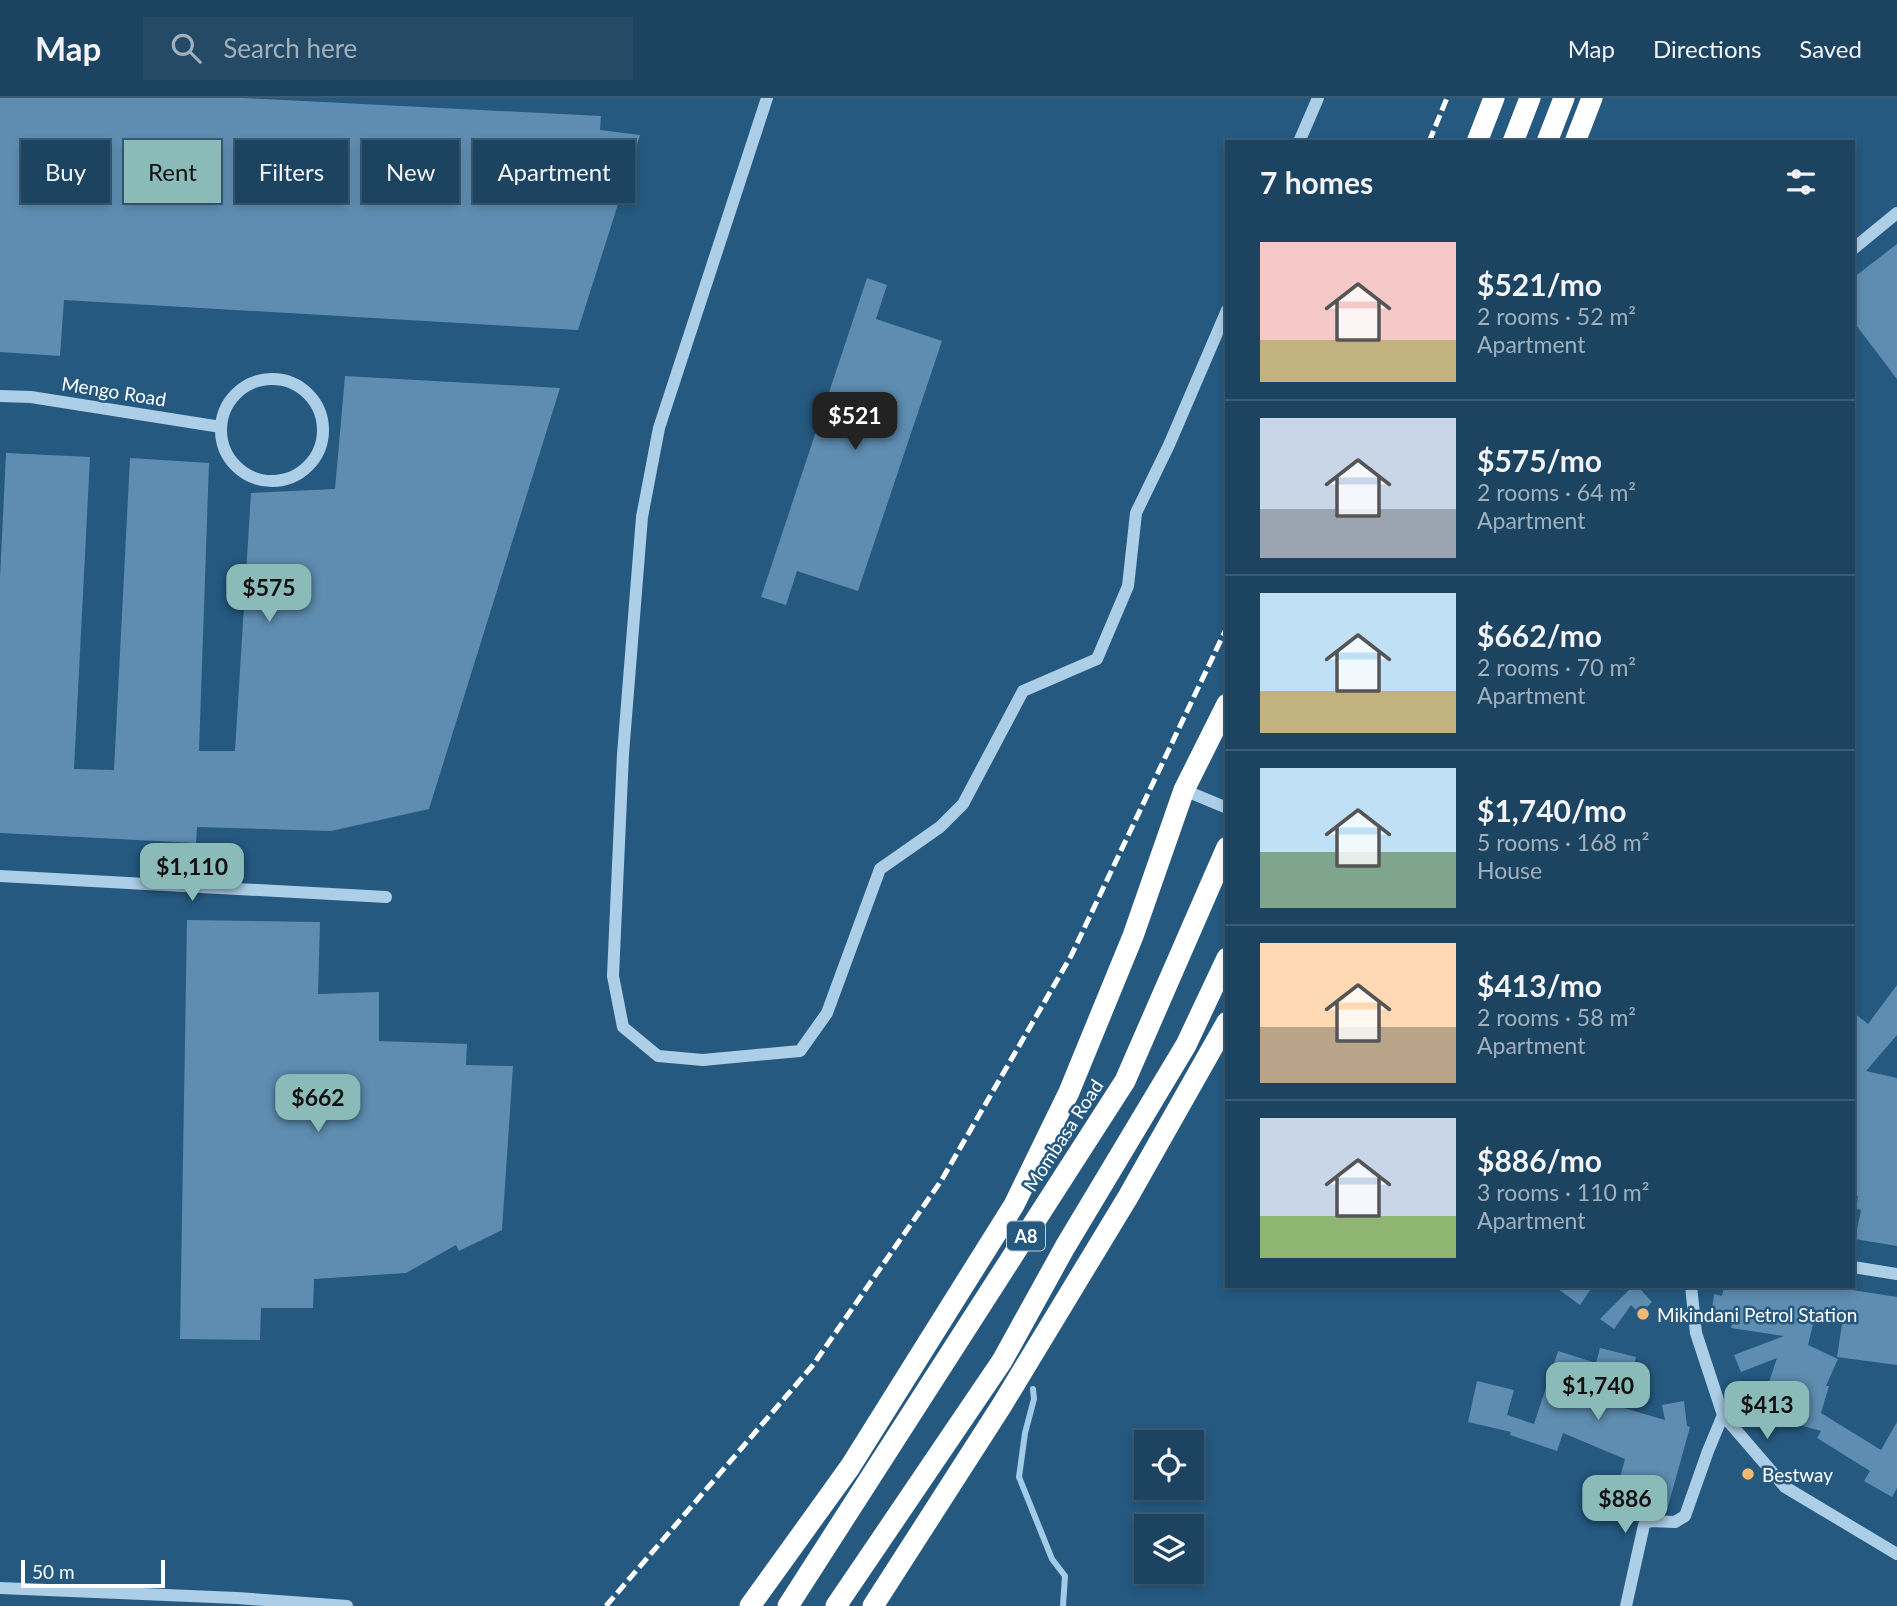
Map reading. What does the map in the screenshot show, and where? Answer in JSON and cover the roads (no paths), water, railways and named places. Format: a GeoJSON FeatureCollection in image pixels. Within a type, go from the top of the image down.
{"type":"FeatureCollection","features":[{"type":"Feature","properties":{"kind":"highway"},"geometry":{"type":"LineString","coordinates":[[1478,140],[1494,98]]}},
{"type":"Feature","properties":{"kind":"highway"},"geometry":{"type":"LineString","coordinates":[[1514,140],[1530,98]]}},
{"type":"Feature","properties":{"kind":"highway"},"geometry":{"type":"LineString","coordinates":[[1548,140],[1564,98]]}},
{"type":"Feature","properties":{"kind":"highway"},"geometry":{"type":"LineString","coordinates":[[1576,140],[1592,98]]}},
{"type":"Feature","properties":{"kind":"highway"},"geometry":{"type":"LineString","coordinates":[[750,1606],[850,1467],[1014,1205],[1069,1092],[1133,936],[1184,790],[1225,708]]}},
{"type":"Feature","properties":{"kind":"highway","name":"Mombasa Road"},"geometry":{"type":"LineString","coordinates":[[788,1606],[1125,1081],[1225,851]]}},
{"type":"Feature","properties":{"kind":"highway","name":"A8"},"geometry":{"type":"LineString","coordinates":[[836,1606],[1002,1361],[1065,1247],[1186,1045],[1225,962]]}},
{"type":"Feature","properties":{"kind":"highway"},"geometry":{"type":"LineString","coordinates":[[873,1606],[1002,1405],[1128,1197],[1225,1026]]}},
{"type":"Feature","properties":{"kind":"street"},"geometry":{"type":"LineString","coordinates":[[767,98],[659,428],[642,517],[623,754],[613,976],[623,1027],[657,1056],[703,1060],[800,1051],[827,1013],[880,869],[940,827],[963,804],[1023,691],[1097,659],[1128,586],[1136,513],[1169,445],[1225,315]]}},
{"type":"Feature","properties":{"kind":"street"},"geometry":{"type":"LineString","coordinates":[[1300,140],[1318,98]]}},
{"type":"Feature","properties":{"kind":"street"},"geometry":{"type":"LineString","coordinates":[[1855,247],[1897,213]]}},
{"type":"Feature","properties":{"kind":"street"},"geometry":{"type":"LineString","coordinates":[[272,378],[289,381],[305,390],[316,402],[323,419],[324,437],[314,461],[301,473],[284,480],[267,481],[255,479],[240,470],[228,456],[221,427],[225,409],[235,394],[254,382],[272,378]]}},
{"type":"Feature","properties":{"kind":"street","name":"Mengo Road"},"geometry":{"type":"LineString","coordinates":[[0,396],[31,397],[221,427]]}},
{"type":"Feature","properties":{"kind":"street"},"geometry":{"type":"LineString","coordinates":[[1184,790],[1225,806]]}},
{"type":"Feature","properties":{"kind":"street"},"geometry":{"type":"LineString","coordinates":[[0,876],[386,897]]}},
{"type":"Feature","properties":{"kind":"street"},"geometry":{"type":"LineString","coordinates":[[1855,1267],[1897,1274]]}},
{"type":"Feature","properties":{"kind":"street"},"geometry":{"type":"LineString","coordinates":[[1691,1288],[1696,1333],[1723,1415],[1785,1487],[1897,1554]]}},
{"type":"Feature","properties":{"kind":"street"},"geometry":{"type":"LineString","coordinates":[[1626,1606],[1644,1525],[1649,1521],[1675,1522],[1685,1516],[1723,1415]]}},
{"type":"Feature","properties":{"kind":"street"},"geometry":{"type":"LineString","coordinates":[[0,1588],[237,1598],[347,1606]]}},
{"type":"Feature","properties":{"kind":"waterway"},"geometry":{"type":"LineString","coordinates":[[1033,1389],[1034,1399],[1025,1433],[1019,1477],[1052,1559],[1065,1576],[1063,1606]]}},
{"type":"Feature","properties":{"kind":"railway"},"geometry":{"type":"LineString","coordinates":[[1430,140],[1447,98]]}},
{"type":"Feature","properties":{"kind":"railway"},"geometry":{"type":"LineString","coordinates":[[606,1606],[813,1365],[941,1181],[1071,956],[1225,631]]}},
{"type":"Feature","properties":{"kind":"place","name":"Mikindani Petrol Station"},"geometry":{"type":"Point","coordinates":[1643,1314]}},
{"type":"Feature","properties":{"kind":"place","name":"Bestway"},"geometry":{"type":"Point","coordinates":[1748,1474]}}]}
